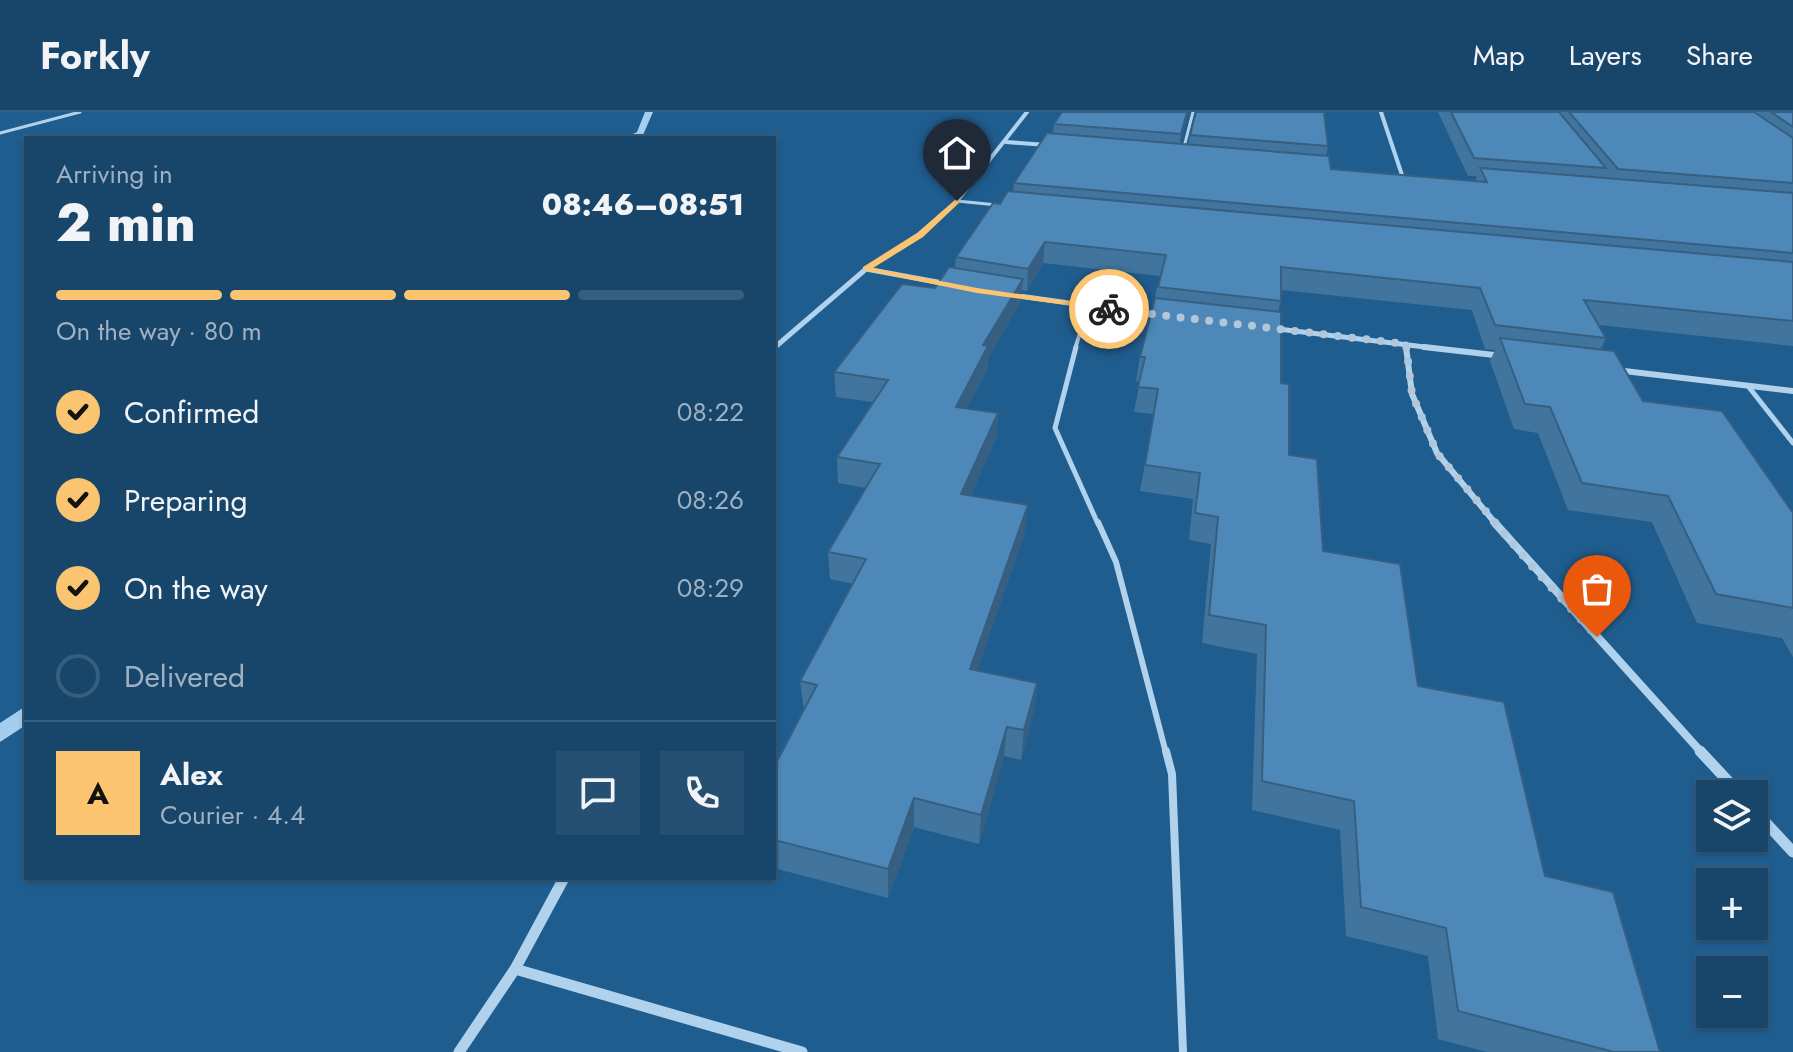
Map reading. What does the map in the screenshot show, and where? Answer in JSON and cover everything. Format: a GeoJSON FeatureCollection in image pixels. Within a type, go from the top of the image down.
{"type":"FeatureCollection","features":[{"type":"Feature","properties":{"kind":"street"},"geometry":{"type":"LineString","coordinates":[[776,346],[866,269],[920,235],[957,201],[1027,112]]}},
{"type":"Feature","properties":{"kind":"street"},"geometry":{"type":"LineString","coordinates":[[1381,112],[1402,175],[1417,176]]}},
{"type":"Feature","properties":{"kind":"street"},"geometry":{"type":"LineString","coordinates":[[1006,142],[1050,146]]}},
{"type":"Feature","properties":{"kind":"street"},"geometry":{"type":"LineString","coordinates":[[866,269],[963,287]]}},
{"type":"Feature","properties":{"kind":"street"},"geometry":{"type":"LineString","coordinates":[[1005,294],[1168,316]]}},
{"type":"Feature","properties":{"kind":"street"},"geometry":{"type":"LineString","coordinates":[[1263,327],[1515,357]]}},
{"type":"Feature","properties":{"kind":"street"},"geometry":{"type":"LineString","coordinates":[[1406,344],[1412,394],[1437,453],[1535,570],[1727,780]]}},
{"type":"Feature","properties":{"kind":"street"},"geometry":{"type":"LineString","coordinates":[[1608,369],[1793,391]]}},
{"type":"Feature","properties":{"kind":"street"},"geometry":{"type":"LineString","coordinates":[[1768,825],[1793,852]]}},
{"type":"Feature","properties":{"kind":"street"},"geometry":{"type":"LineString","coordinates":[[459,1052],[515,969],[563,880]]}},
{"type":"Feature","properties":{"kind":"street"},"geometry":{"type":"LineString","coordinates":[[515,969],[802,1052]]}},
{"type":"Feature","properties":{"kind":"lane"},"geometry":{"type":"LineString","coordinates":[[0,133],[80,112]]}},
{"type":"Feature","properties":{"kind":"lane"},"geometry":{"type":"LineString","coordinates":[[1181,156],[1193,112]]}},
{"type":"Feature","properties":{"kind":"lane"},"geometry":{"type":"LineString","coordinates":[[957,201],[1004,206]]}},
{"type":"Feature","properties":{"kind":"lane"},"geometry":{"type":"LineString","coordinates":[[1088,307],[1066,377],[1055,428],[1116,562],[1172,774],[1183,1052]]}},
{"type":"Feature","properties":{"kind":"lane"},"geometry":{"type":"LineString","coordinates":[[1748,386],[1793,443]]}},
{"type":"Feature","properties":{"kind":"building"},"geometry":{"type":"Polygon","coordinates":[[[1062,112],[1187,112],[1181,134],[1054,124],[1062,112]]]}},
{"type":"Feature","properties":{"kind":"building"},"geometry":{"type":"Polygon","coordinates":[[[1196,112],[1324,112],[1328,146],[1190,135],[1196,112]]]}},
{"type":"Feature","properties":{"kind":"building"},"geometry":{"type":"Polygon","coordinates":[[[1451,112],[1559,112],[1606,168],[1474,158],[1451,112]]]}},
{"type":"Feature","properties":{"kind":"building"},"geometry":{"type":"Polygon","coordinates":[[[1569,112],[1754,112],[1793,138],[1793,183],[1618,169],[1569,112]]]}},
{"type":"Feature","properties":{"kind":"building"},"geometry":{"type":"Polygon","coordinates":[[[1771,112],[1793,112],[1793,127],[1771,112]]]}},
{"type":"Feature","properties":{"kind":"building"},"geometry":{"type":"Polygon","coordinates":[[[1047,133],[1329,156],[1331,169],[1487,182],[1480,168],[1793,193],[1793,253],[1014,183],[1047,133]]]}},
{"type":"Feature","properties":{"kind":"building"},"geometry":{"type":"Polygon","coordinates":[[[1008,191],[1793,262],[1793,321],[1584,300],[1606,338],[1495,325],[1480,288],[1281,267],[1281,301],[1158,287],[1166,255],[1045,242],[1028,269],[956,257],[993,203],[1000,204],[1008,191]]]}},
{"type":"Feature","properties":{"kind":"building"},"geometry":{"type":"Polygon","coordinates":[[[949,267],[1023,279],[983,345],[988,346],[956,407],[998,413],[961,494],[1028,505],[970,669],[1037,683],[1024,730],[1007,727],[981,815],[914,798],[888,869],[776,841],[776,763],[817,685],[800,681],[866,559],[828,552],[880,464],[837,457],[888,380],[834,372],[902,284],[935,288],[949,267]]]}},
{"type":"Feature","properties":{"kind":"building"},"geometry":{"type":"Polygon","coordinates":[[[1155,298],[1281,312],[1281,383],[1289,384],[1289,455],[1317,459],[1323,551],[1400,564],[1418,686],[1504,702],[1545,876],[1613,892],[1660,1052],[1614,1052],[1458,1011],[1446,928],[1361,907],[1354,801],[1262,781],[1266,625],[1209,615],[1218,517],[1195,513],[1200,473],[1145,465],[1158,389],[1138,387],[1145,357],[1140,357],[1155,298]]]}},
{"type":"Feature","properties":{"kind":"building"},"geometry":{"type":"Polygon","coordinates":[[[1500,338],[1614,351],[1643,401],[1722,411],[1793,513],[1793,608],[1716,594],[1668,496],[1582,483],[1550,407],[1525,404],[1500,338]]]}},
{"type":"Feature","properties":{"kind":"waterway"},"geometry":{"type":"LineString","coordinates":[[633,136],[640,133],[649,112]]}},
{"type":"Feature","properties":{"kind":"waterway"},"geometry":{"type":"LineString","coordinates":[[0,734],[24,716]]}},
{"type":"Feature","properties":{"kind":"way so far"},"geometry":{"type":"LineString","coordinates":[[1109,309],[1406,344],[1412,394],[1437,453],[1535,570],[1597,637]]}},
{"type":"Feature","properties":{"kind":"route"},"geometry":{"type":"LineString","coordinates":[[957,201],[920,235],[866,269],[977,290],[1109,309]]}}]}
